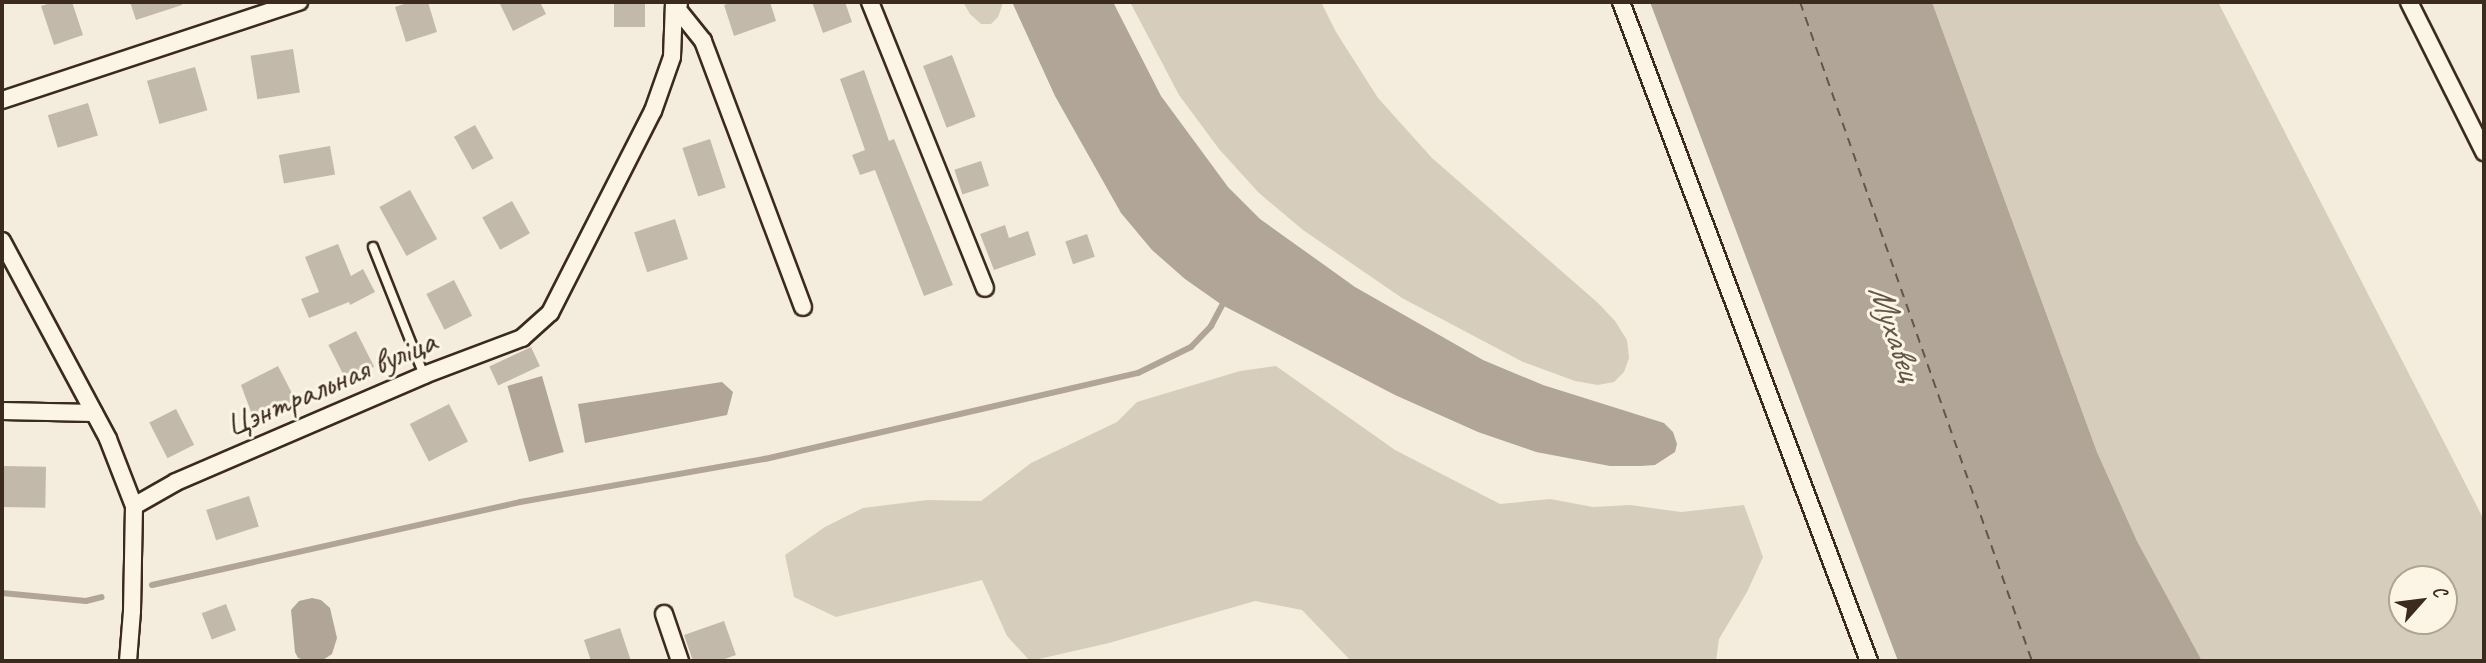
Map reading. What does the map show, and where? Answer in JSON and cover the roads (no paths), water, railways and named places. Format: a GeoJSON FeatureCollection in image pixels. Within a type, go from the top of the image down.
{"type":"FeatureCollection","features":[{"type":"Feature","properties":{"kind":"street"},"geometry":{"type":"LineString","coordinates":[[2,100],[299,2]]}},
{"type":"Feature","properties":{"kind":"street"},"geometry":{"type":"LineString","coordinates":[[870,2],[985,288]]}},
{"type":"Feature","properties":{"kind":"street"},"geometry":{"type":"LineString","coordinates":[[1621,2],[1869,661]]}},
{"type":"Feature","properties":{"kind":"street"},"geometry":{"type":"LineString","coordinates":[[2409,2],[2484,152]]}},
{"type":"Feature","properties":{"kind":"street"},"geometry":{"type":"LineString","coordinates":[[678,3],[702,41],[803,307]]}},
{"type":"Feature","properties":{"kind":"street","name":"Цэнтральная вуліца"},"geometry":{"type":"LineString","coordinates":[[134,506],[176,482],[424,375],[522,338],[550,313],[653,111],[672,57],[678,3]]}},
{"type":"Feature","properties":{"kind":"street"},"geometry":{"type":"LineString","coordinates":[[2,241],[108,439],[134,506],[128,661]]}},
{"type":"Feature","properties":{"kind":"street"},"geometry":{"type":"LineString","coordinates":[[2,411],[94,413]]}},
{"type":"Feature","properties":{"kind":"street"},"geometry":{"type":"LineString","coordinates":[[664,614],[680,661]]}},
{"type":"Feature","properties":{"kind":"lane"},"geometry":{"type":"LineString","coordinates":[[373,247],[424,375]]}},
{"type":"Feature","properties":{"kind":"water"},"geometry":{"type":"Polygon","coordinates":[[[1012,2],[1113,2],[1161,96],[1228,187],[1260,219],[1355,287],[1483,360],[1543,385],[1664,423],[1673,432],[1677,444],[1675,452],[1655,465],[1610,466],[1536,452],[1478,432],[1395,395],[1222,305],[1185,279],[1152,250],[1121,213],[1055,96],[1012,2]]]}},
{"type":"Feature","properties":{"kind":"water","name":"Мухавец"},"geometry":{"type":"Polygon","coordinates":[[[1650,2],[1932,2],[2097,452],[2137,541],[2202,661],[1898,661],[1650,2]]]}},
{"type":"Feature","properties":{"kind":"water"},"geometry":{"type":"Polygon","coordinates":[[[542,376],[564,452],[529,462],[507,386],[542,376]]]}},
{"type":"Feature","properties":{"kind":"water"},"geometry":{"type":"Polygon","coordinates":[[[722,382],[733,392],[727,415],[585,443],[578,404],[722,382]]]}},
{"type":"Feature","properties":{"kind":"water"},"geometry":{"type":"Polygon","coordinates":[[[312,598],[321,600],[330,608],[337,638],[332,654],[323,660],[308,661],[298,658],[295,652],[291,610],[299,601],[312,598]]]}},
{"type":"Feature","properties":{"kind":"waterway"},"geometry":{"type":"LineString","coordinates":[[152,585],[520,502],[765,459],[1138,373],[1191,347],[1211,326],[1222,305]]}},
{"type":"Feature","properties":{"kind":"waterway"},"geometry":{"type":"LineString","coordinates":[[2,593],[86,601],[102,597]]}}]}
